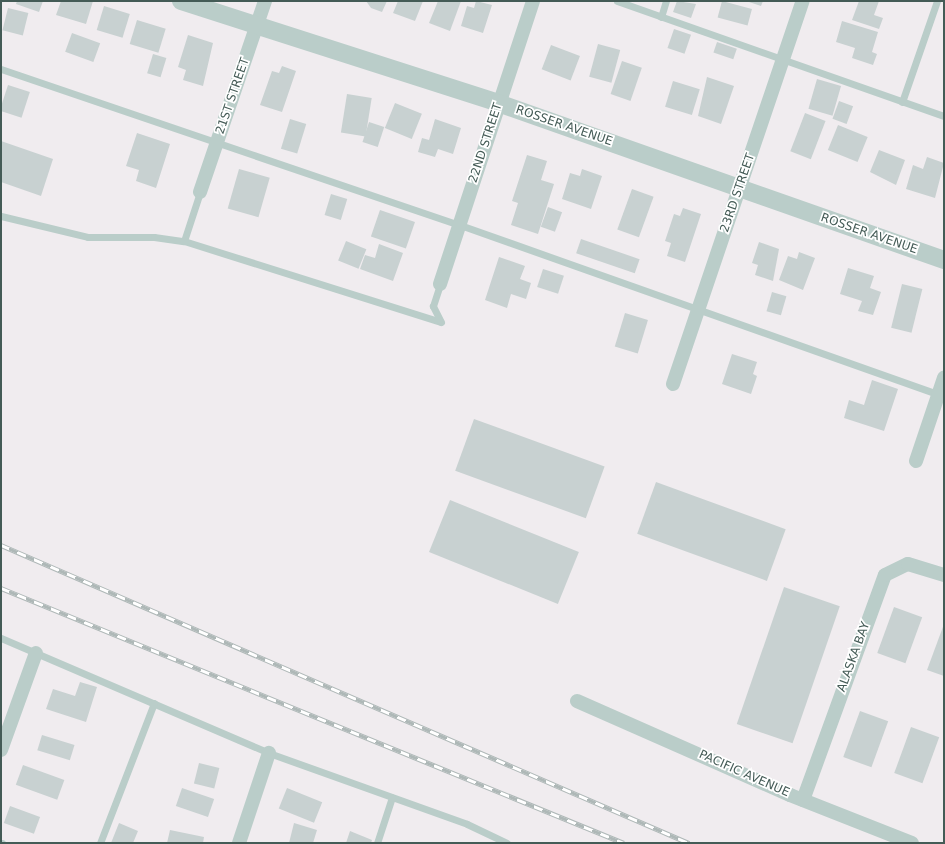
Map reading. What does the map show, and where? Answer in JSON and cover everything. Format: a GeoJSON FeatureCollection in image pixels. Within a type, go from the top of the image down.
{"type":"FeatureCollection","features":[{"type":"Feature","properties":{"kind":"street","name":"ROSSER AVENUE"},"geometry":{"type":"LineString","coordinates":[[181,1],[256,28],[498,103],[944,260]]}},
{"type":"Feature","properties":{"kind":"street","name":"21ST STREET"},"geometry":{"type":"LineString","coordinates":[[200,192],[265,1]]}},
{"type":"Feature","properties":{"kind":"street","name":"22ND STREET"},"geometry":{"type":"LineString","coordinates":[[440,284],[498,103],[533,1]]}},
{"type":"Feature","properties":{"kind":"street","name":"23RD STREET"},"geometry":{"type":"LineString","coordinates":[[673,384],[803,1]]}},
{"type":"Feature","properties":{"kind":"street"},"geometry":{"type":"LineString","coordinates":[[916,461],[941,395],[944,378]]}},
{"type":"Feature","properties":{"kind":"street","name":"ALASKA BAY"},"geometry":{"type":"LineString","coordinates":[[803,800],[885,575],[908,564],[944,575]]}},
{"type":"Feature","properties":{"kind":"street"},"geometry":{"type":"LineString","coordinates":[[1,750],[36,653]]}},
{"type":"Feature","properties":{"kind":"street","name":"PACIFIC AVENUE"},"geometry":{"type":"LineString","coordinates":[[577,701],[803,800],[912,843]]}},
{"type":"Feature","properties":{"kind":"street"},"geometry":{"type":"LineString","coordinates":[[239,843],[269,753]]}},
{"type":"Feature","properties":{"kind":"lane"},"geometry":{"type":"LineString","coordinates":[[617,1],[944,116]]}},
{"type":"Feature","properties":{"kind":"lane"},"geometry":{"type":"LineString","coordinates":[[661,17],[666,1]]}},
{"type":"Feature","properties":{"kind":"lane"},"geometry":{"type":"LineString","coordinates":[[902,102],[937,1]]}},
{"type":"Feature","properties":{"kind":"lane"},"geometry":{"type":"LineString","coordinates":[[1,69],[460,225],[698,311],[941,395]]}},
{"type":"Feature","properties":{"kind":"lane"},"geometry":{"type":"LineString","coordinates":[[184,241],[200,192]]}},
{"type":"Feature","properties":{"kind":"lane"},"geometry":{"type":"LineString","coordinates":[[1,216],[88,237],[154,237],[184,241],[441,322],[433,306],[440,284]]}},
{"type":"Feature","properties":{"kind":"lane"},"geometry":{"type":"LineString","coordinates":[[1,638],[269,753],[392,797],[507,843]]}},
{"type":"Feature","properties":{"kind":"lane"},"geometry":{"type":"LineString","coordinates":[[100,843],[154,703]]}},
{"type":"Feature","properties":{"kind":"lane"},"geometry":{"type":"LineString","coordinates":[[377,843],[392,797]]}},
{"type":"Feature","properties":{"kind":"building"},"geometry":{"type":"Polygon","coordinates":[[[17,1],[43,1],[39,12],[16,4],[17,1]]]}},
{"type":"Feature","properties":{"kind":"building"},"geometry":{"type":"Polygon","coordinates":[[[61,1],[93,1],[86,24],[56,15],[61,1]]]}},
{"type":"Feature","properties":{"kind":"building"},"geometry":{"type":"Polygon","coordinates":[[[366,1],[387,1],[382,12],[371,8],[366,1]]]}},
{"type":"Feature","properties":{"kind":"building"},"geometry":{"type":"Polygon","coordinates":[[[398,1],[423,1],[415,21],[393,13],[398,1]]]}},
{"type":"Feature","properties":{"kind":"building"},"geometry":{"type":"Polygon","coordinates":[[[438,1],[461,1],[450,31],[429,23],[438,1]]]}},
{"type":"Feature","properties":{"kind":"building"},"geometry":{"type":"Polygon","coordinates":[[[476,1],[492,5],[483,33],[461,26],[467,6],[474,8],[476,1]]]}},
{"type":"Feature","properties":{"kind":"building"},"geometry":{"type":"Polygon","coordinates":[[[677,1],[696,4],[691,18],[673,12],[677,1]]]}},
{"type":"Feature","properties":{"kind":"building"},"geometry":{"type":"Polygon","coordinates":[[[722,1],[752,9],[748,25],[718,17],[722,1]]]}},
{"type":"Feature","properties":{"kind":"building"},"geometry":{"type":"Polygon","coordinates":[[[746,1],[763,1],[761,6],[746,1]]]}},
{"type":"Feature","properties":{"kind":"building"},"geometry":{"type":"Polygon","coordinates":[[[859,1],[879,1],[874,15],[883,18],[879,29],[852,20],[859,1]]]}},
{"type":"Feature","properties":{"kind":"building"},"geometry":{"type":"Polygon","coordinates":[[[104,6],[130,14],[123,38],[97,30],[104,6]]]}},
{"type":"Feature","properties":{"kind":"building"},"geometry":{"type":"Polygon","coordinates":[[[8,8],[28,13],[23,35],[2,30],[8,8]]]}},
{"type":"Feature","properties":{"kind":"building"},"geometry":{"type":"Polygon","coordinates":[[[137,20],[166,29],[158,53],[130,44],[137,20]]]}},
{"type":"Feature","properties":{"kind":"building"},"geometry":{"type":"Polygon","coordinates":[[[842,21],[878,32],[872,52],[877,54],[873,65],[852,58],[855,48],[836,42],[842,21]]]}},
{"type":"Feature","properties":{"kind":"building"},"geometry":{"type":"Polygon","coordinates":[[[674,29],[691,35],[685,54],[667,48],[674,29]]]}},
{"type":"Feature","properties":{"kind":"building"},"geometry":{"type":"Polygon","coordinates":[[[72,33],[100,43],[93,62],[65,52],[72,33]]]}},
{"type":"Feature","properties":{"kind":"building"},"geometry":{"type":"Polygon","coordinates":[[[188,35],[213,43],[203,86],[183,80],[186,70],[178,67],[188,35]]]}},
{"type":"Feature","properties":{"kind":"building"},"geometry":{"type":"Polygon","coordinates":[[[717,42],[737,49],[733,59],[713,52],[717,42]]]}},
{"type":"Feature","properties":{"kind":"building"},"geometry":{"type":"Polygon","coordinates":[[[598,44],[620,50],[611,83],[589,77],[598,44]]]}},
{"type":"Feature","properties":{"kind":"building"},"geometry":{"type":"Polygon","coordinates":[[[551,45],[580,56],[571,80],[542,69],[551,45]]]}},
{"type":"Feature","properties":{"kind":"building"},"geometry":{"type":"Polygon","coordinates":[[[153,54],[166,58],[161,77],[147,73],[153,54]]]}},
{"type":"Feature","properties":{"kind":"building"},"geometry":{"type":"Polygon","coordinates":[[[622,61],[642,68],[630,101],[611,94],[622,61]]]}},
{"type":"Feature","properties":{"kind":"building"},"geometry":{"type":"Polygon","coordinates":[[[282,66],[296,71],[282,112],[260,105],[272,71],[279,73],[282,66]]]}},
{"type":"Feature","properties":{"kind":"building"},"geometry":{"type":"Polygon","coordinates":[[[707,77],[734,86],[721,124],[698,116],[707,77]]]}},
{"type":"Feature","properties":{"kind":"building"},"geometry":{"type":"Polygon","coordinates":[[[817,79],[841,86],[832,116],[808,109],[817,79]]]}},
{"type":"Feature","properties":{"kind":"building"},"geometry":{"type":"Polygon","coordinates":[[[673,81],[700,89],[692,115],[665,107],[673,81]]]}},
{"type":"Feature","properties":{"kind":"building"},"geometry":{"type":"Polygon","coordinates":[[[8,85],[30,92],[22,118],[1,111],[8,85]]]}},
{"type":"Feature","properties":{"kind":"building"},"geometry":{"type":"Polygon","coordinates":[[[347,94],[372,98],[366,136],[341,133],[347,94]]]}},
{"type":"Feature","properties":{"kind":"building"},"geometry":{"type":"Polygon","coordinates":[[[839,101],[853,106],[847,124],[833,119],[839,101]]]}},
{"type":"Feature","properties":{"kind":"building"},"geometry":{"type":"Polygon","coordinates":[[[395,103],[422,114],[412,139],[385,128],[395,103]]]}},
{"type":"Feature","properties":{"kind":"building"},"geometry":{"type":"Polygon","coordinates":[[[805,113],[826,121],[811,159],[790,151],[805,113]]]}},
{"type":"Feature","properties":{"kind":"building"},"geometry":{"type":"Polygon","coordinates":[[[290,119],[306,124],[297,154],[281,149],[290,119]]]}},
{"type":"Feature","properties":{"kind":"building"},"geometry":{"type":"Polygon","coordinates":[[[435,119],[461,128],[453,154],[438,149],[435,157],[418,152],[422,138],[429,140],[435,119]]]}},
{"type":"Feature","properties":{"kind":"building"},"geometry":{"type":"Polygon","coordinates":[[[369,122],[384,127],[378,147],[363,142],[369,122]]]}},
{"type":"Feature","properties":{"kind":"building"},"geometry":{"type":"Polygon","coordinates":[[[838,125],[868,137],[858,162],[828,150],[838,125]]]}},
{"type":"Feature","properties":{"kind":"building"},"geometry":{"type":"Polygon","coordinates":[[[137,133],[170,144],[156,188],[136,181],[139,170],[126,166],[137,133]]]}},
{"type":"Feature","properties":{"kind":"building"},"geometry":{"type":"Polygon","coordinates":[[[1,141],[53,159],[41,196],[1,182],[1,141]]]}},
{"type":"Feature","properties":{"kind":"building"},"geometry":{"type":"Polygon","coordinates":[[[879,150],[905,160],[896,185],[870,172],[879,150]]]}},
{"type":"Feature","properties":{"kind":"building"},"geometry":{"type":"Polygon","coordinates":[[[527,155],[547,161],[541,180],[554,184],[538,234],[511,225],[518,203],[512,201],[527,155]]]}},
{"type":"Feature","properties":{"kind":"building"},"geometry":{"type":"Polygon","coordinates":[[[927,157],[944,163],[935,198],[906,189],[913,165],[923,169],[927,157]]]}},
{"type":"Feature","properties":{"kind":"building"},"geometry":{"type":"Polygon","coordinates":[[[239,169],[270,178],[258,217],[228,208],[239,169]]]}},
{"type":"Feature","properties":{"kind":"building"},"geometry":{"type":"Polygon","coordinates":[[[582,169],[602,176],[591,209],[562,199],[570,173],[580,176],[582,169]]]}},
{"type":"Feature","properties":{"kind":"building"},"geometry":{"type":"Polygon","coordinates":[[[632,189],[654,197],[639,237],[617,229],[632,189]]]}},
{"type":"Feature","properties":{"kind":"building"},"geometry":{"type":"Polygon","coordinates":[[[331,194],[347,199],[341,220],[325,215],[331,194]]]}},
{"type":"Feature","properties":{"kind":"building"},"geometry":{"type":"Polygon","coordinates":[[[548,207],[562,212],[555,232],[541,227],[548,207]]]}},
{"type":"Feature","properties":{"kind":"building"},"geometry":{"type":"Polygon","coordinates":[[[683,208],[701,214],[685,262],[667,256],[671,243],[665,241],[674,214],[680,216],[683,208]]]}},
{"type":"Feature","properties":{"kind":"building"},"geometry":{"type":"Polygon","coordinates":[[[380,210],[415,222],[406,249],[371,236],[380,210]]]}},
{"type":"Feature","properties":{"kind":"building"},"geometry":{"type":"Polygon","coordinates":[[[581,239],[640,259],[635,273],[576,253],[581,239]]]}},
{"type":"Feature","properties":{"kind":"building"},"geometry":{"type":"Polygon","coordinates":[[[346,241],[366,249],[359,269],[338,260],[346,241]]]}},
{"type":"Feature","properties":{"kind":"building"},"geometry":{"type":"Polygon","coordinates":[[[759,242],[779,249],[773,281],[755,275],[758,265],[752,263],[759,242]]]}},
{"type":"Feature","properties":{"kind":"building"},"geometry":{"type":"Polygon","coordinates":[[[379,244],[403,253],[393,281],[360,269],[365,255],[375,258],[379,244]]]}},
{"type":"Feature","properties":{"kind":"building"},"geometry":{"type":"Polygon","coordinates":[[[799,252],[815,258],[803,290],[779,280],[788,256],[797,259],[799,252]]]}},
{"type":"Feature","properties":{"kind":"building"},"geometry":{"type":"Polygon","coordinates":[[[499,257],[525,266],[520,279],[531,283],[526,299],[511,294],[507,308],[485,300],[499,257]]]}},
{"type":"Feature","properties":{"kind":"building"},"geometry":{"type":"Polygon","coordinates":[[[848,268],[874,276],[870,288],[881,292],[873,315],[858,311],[862,301],[840,294],[848,268]]]}},
{"type":"Feature","properties":{"kind":"building"},"geometry":{"type":"Polygon","coordinates":[[[543,269],[564,276],[558,294],[537,287],[543,269]]]}},
{"type":"Feature","properties":{"kind":"building"},"geometry":{"type":"Polygon","coordinates":[[[902,284],[922,289],[911,333],[891,328],[902,284]]]}},
{"type":"Feature","properties":{"kind":"building"},"geometry":{"type":"Polygon","coordinates":[[[772,292],[786,296],[781,315],[766,311],[772,292]]]}},
{"type":"Feature","properties":{"kind":"building"},"geometry":{"type":"Polygon","coordinates":[[[625,313],[648,320],[638,353],[615,346],[625,313]]]}},
{"type":"Feature","properties":{"kind":"building"},"geometry":{"type":"Polygon","coordinates":[[[732,354],[757,362],[753,374],[757,376],[751,394],[722,384],[732,354]]]}},
{"type":"Feature","properties":{"kind":"building"},"geometry":{"type":"Polygon","coordinates":[[[872,380],[898,389],[884,431],[844,418],[849,400],[864,405],[872,380]]]}},
{"type":"Feature","properties":{"kind":"building"},"geometry":{"type":"Polygon","coordinates":[[[474,419],[605,467],[586,518],[455,471],[474,419]]]}},
{"type":"Feature","properties":{"kind":"building"},"geometry":{"type":"Polygon","coordinates":[[[656,482],[786,529],[767,581],[637,534],[656,482]]]}},
{"type":"Feature","properties":{"kind":"building"},"geometry":{"type":"Polygon","coordinates":[[[450,500],[579,552],[558,604],[429,552],[450,500]]]}},
{"type":"Feature","properties":{"kind":"building"},"geometry":{"type":"Polygon","coordinates":[[[784,587],[840,606],[793,743],[737,724],[784,587]]]}},
{"type":"Feature","properties":{"kind":"building"},"geometry":{"type":"Polygon","coordinates":[[[894,607],[922,617],[905,663],[877,653],[894,607]]]}},
{"type":"Feature","properties":{"kind":"building"},"geometry":{"type":"Polygon","coordinates":[[[944,624],[944,676],[927,670],[944,624]]]}},
{"type":"Feature","properties":{"kind":"building"},"geometry":{"type":"Polygon","coordinates":[[[80,682],[97,687],[86,722],[46,709],[53,689],[75,696],[80,682]]]}},
{"type":"Feature","properties":{"kind":"building"},"geometry":{"type":"Polygon","coordinates":[[[860,711],[888,721],[871,767],[843,757],[860,711]]]}},
{"type":"Feature","properties":{"kind":"building"},"geometry":{"type":"Polygon","coordinates":[[[911,727],[939,737],[922,783],[894,773],[911,727]]]}},
{"type":"Feature","properties":{"kind":"building"},"geometry":{"type":"Polygon","coordinates":[[[42,735],[75,745],[70,760],[37,750],[42,735]]]}},
{"type":"Feature","properties":{"kind":"building"},"geometry":{"type":"Polygon","coordinates":[[[199,763],[219,768],[214,788],[194,783],[199,763]]]}},
{"type":"Feature","properties":{"kind":"building"},"geometry":{"type":"Polygon","coordinates":[[[23,765],[64,780],[57,800],[16,785],[23,765]]]}},
{"type":"Feature","properties":{"kind":"building"},"geometry":{"type":"Polygon","coordinates":[[[182,788],[214,799],[208,817],[176,806],[182,788]]]}},
{"type":"Feature","properties":{"kind":"building"},"geometry":{"type":"Polygon","coordinates":[[[287,788],[322,802],[314,823],[279,808],[287,788]]]}},
{"type":"Feature","properties":{"kind":"building"},"geometry":{"type":"Polygon","coordinates":[[[10,806],[40,817],[34,834],[4,823],[10,806]]]}},
{"type":"Feature","properties":{"kind":"building"},"geometry":{"type":"Polygon","coordinates":[[[119,823],[138,831],[133,843],[111,843],[119,823]]]}},
{"type":"Feature","properties":{"kind":"building"},"geometry":{"type":"Polygon","coordinates":[[[294,823],[317,830],[313,843],[289,843],[294,823]]]}},
{"type":"Feature","properties":{"kind":"building"},"geometry":{"type":"Polygon","coordinates":[[[170,830],[204,837],[203,843],[167,843],[170,830]]]}},
{"type":"Feature","properties":{"kind":"building"},"geometry":{"type":"Polygon","coordinates":[[[350,831],[372,840],[371,843],[346,843],[350,831]]]}},
{"type":"Feature","properties":{"kind":"railway"},"geometry":{"type":"LineString","coordinates":[[1,545],[689,843]]}},
{"type":"Feature","properties":{"kind":"railway"},"geometry":{"type":"LineString","coordinates":[[1,588],[624,843]]}}]}
